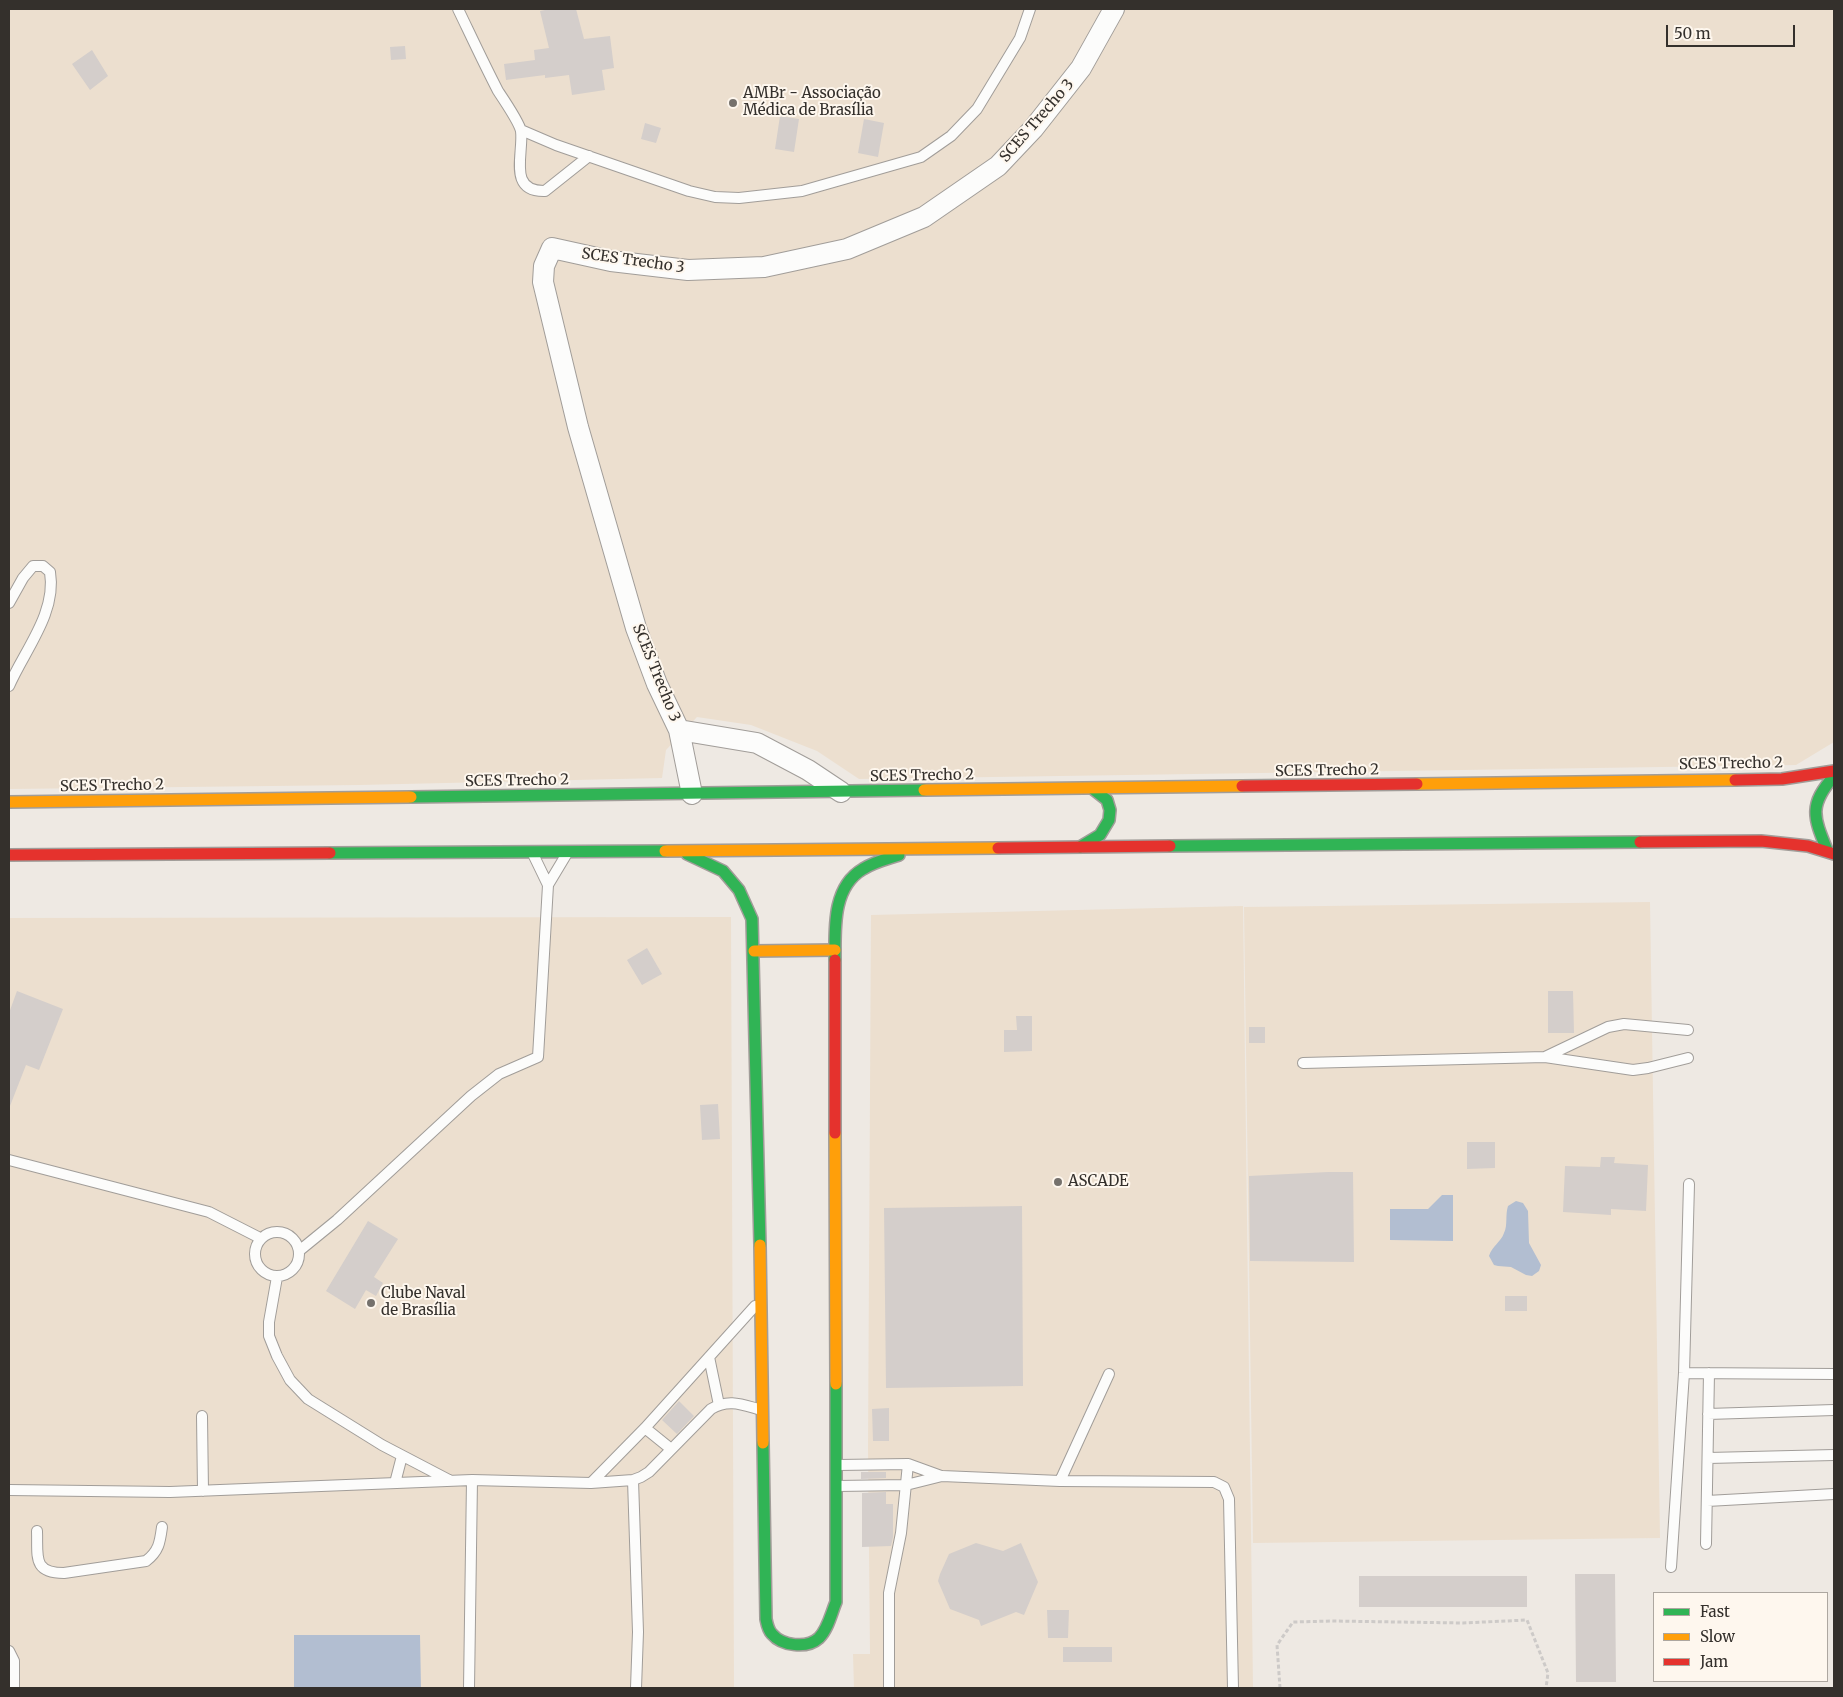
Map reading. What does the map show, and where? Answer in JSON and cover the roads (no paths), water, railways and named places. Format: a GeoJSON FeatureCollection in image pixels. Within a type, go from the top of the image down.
{"type":"FeatureCollection","features":[{"type":"Feature","properties":{"kind":"main road","name":"SCES Trecho 2"},"geometry":{"type":"LineString","coordinates":[[9,802],[1782,779],[1834,772]]}},
{"type":"Feature","properties":{"kind":"main road"},"geometry":{"type":"LineString","coordinates":[[1830,852],[1817,824],[1816,808],[1819,794],[1834,776]]}},
{"type":"Feature","properties":{"kind":"main road"},"geometry":{"type":"LineString","coordinates":[[1080,847],[1092,841],[1104,831],[1109,822],[1110,810],[1106,799],[1093,789]]}},
{"type":"Feature","properties":{"kind":"main road"},"geometry":{"type":"LineString","coordinates":[[106,812],[115,812],[128,801]]}},
{"type":"Feature","properties":{"kind":"main road"},"geometry":{"type":"LineString","coordinates":[[18,813],[41,813]]}},
{"type":"Feature","properties":{"kind":"main road"},"geometry":{"type":"LineString","coordinates":[[9,855],[1761,841],[1830,852]]}},
{"type":"Feature","properties":{"kind":"main road"},"geometry":{"type":"LineString","coordinates":[[681,851],[723,871],[739,890],[752,918],[766,1619],[772,1634],[788,1644],[805,1645],[817,1640],[826,1628],[836,1602],[834,1465],[837,903],[848,879],[862,869],[914,848]]}},
{"type":"Feature","properties":{"kind":"main road"},"geometry":{"type":"LineString","coordinates":[[754,951],[836,950]]}},
{"type":"Feature","properties":{"kind":"street","name":"SCES Trecho 3"},"geometry":{"type":"LineString","coordinates":[[692,794],[679,730],[657,684],[636,628],[576,418],[543,282],[544,266],[552,248],[611,261],[688,270],[764,267],[847,249],[924,217],[998,166],[1033,130],[1081,68],[1114,9]]}},
{"type":"Feature","properties":{"kind":"street","name":"SCES Trecho 3"},"geometry":{"type":"LineString","coordinates":[[679,730],[757,743],[808,770],[841,792]]}},
{"type":"Feature","properties":{"kind":"lane"},"geometry":{"type":"LineString","coordinates":[[458,9],[521,130],[519,170],[523,183],[535,192],[544,191],[589,156]]}},
{"type":"Feature","properties":{"kind":"lane"},"geometry":{"type":"LineString","coordinates":[[521,130],[689,191],[715,197],[738,198],[802,192],[921,157],[952,136],[977,109],[1020,38],[1030,9]]}},
{"type":"Feature","properties":{"kind":"lane"},"geometry":{"type":"LineString","coordinates":[[9,602],[23,578],[33,566],[43,566],[50,572],[52,584],[46,610],[34,639],[9,686]]}},
{"type":"Feature","properties":{"kind":"lane"},"geometry":{"type":"LineString","coordinates":[[531,852],[548,884]]}},
{"type":"Feature","properties":{"kind":"lane"},"geometry":{"type":"LineString","coordinates":[[299,1251],[336,1220],[471,1096],[499,1074],[538,1058],[548,884],[568,852]]}},
{"type":"Feature","properties":{"kind":"lane"},"geometry":{"type":"LineString","coordinates":[[1545,1056],[1608,1027],[1624,1024],[1688,1030]]}},
{"type":"Feature","properties":{"kind":"lane"},"geometry":{"type":"LineString","coordinates":[[1303,1063],[1545,1056],[1633,1070],[1688,1058]]}},
{"type":"Feature","properties":{"kind":"lane"},"geometry":{"type":"LineString","coordinates":[[9,1160],[209,1212],[260,1238]]}},
{"type":"Feature","properties":{"kind":"lane"},"geometry":{"type":"LineString","coordinates":[[1671,1567],[1684,1373],[1689,1184]]}},
{"type":"Feature","properties":{"kind":"lane"},"geometry":{"type":"LineString","coordinates":[[279,1231],[288,1234],[296,1241],[299,1251],[298,1260],[294,1268],[286,1274],[277,1276],[266,1274],[258,1267],[254,1258],[255,1247],[260,1238],[269,1232],[279,1231]]}},
{"type":"Feature","properties":{"kind":"lane"},"geometry":{"type":"LineString","coordinates":[[277,1276],[269,1322],[270,1336],[277,1356],[290,1380],[308,1398],[402,1456],[450,1481]]}},
{"type":"Feature","properties":{"kind":"lane"},"geometry":{"type":"LineString","coordinates":[[591,1483],[645,1428],[761,1299]]}},
{"type":"Feature","properties":{"kind":"lane"},"geometry":{"type":"LineString","coordinates":[[709,1357],[719,1405]]}},
{"type":"Feature","properties":{"kind":"lane"},"geometry":{"type":"LineString","coordinates":[[1684,1373],[1834,1374]]}},
{"type":"Feature","properties":{"kind":"lane"},"geometry":{"type":"LineString","coordinates":[[1706,1544],[1709,1373]]}},
{"type":"Feature","properties":{"kind":"lane"},"geometry":{"type":"LineString","coordinates":[[1060,1481],[1108,1374]]}},
{"type":"Feature","properties":{"kind":"lane"},"geometry":{"type":"LineString","coordinates":[[9,1490],[170,1492],[472,1480],[591,1483],[633,1480],[649,1472],[711,1409],[726,1402],[763,1411]]}},
{"type":"Feature","properties":{"kind":"lane"},"geometry":{"type":"LineString","coordinates":[[1708,1414],[1834,1410]]}},
{"type":"Feature","properties":{"kind":"lane"},"geometry":{"type":"LineString","coordinates":[[202,1416],[203,1490]]}},
{"type":"Feature","properties":{"kind":"lane"},"geometry":{"type":"LineString","coordinates":[[645,1428],[671,1449]]}},
{"type":"Feature","properties":{"kind":"lane"},"geometry":{"type":"LineString","coordinates":[[1708,1458],[1834,1455]]}},
{"type":"Feature","properties":{"kind":"lane"},"geometry":{"type":"LineString","coordinates":[[395,1483],[402,1456]]}},
{"type":"Feature","properties":{"kind":"lane"},"geometry":{"type":"LineString","coordinates":[[889,1688],[889,1593],[902,1533],[908,1464]]}},
{"type":"Feature","properties":{"kind":"lane"},"geometry":{"type":"LineString","coordinates":[[834,1465],[908,1464],[942,1476]]}},
{"type":"Feature","properties":{"kind":"lane"},"geometry":{"type":"LineString","coordinates":[[834,1486],[906,1484],[942,1476],[1060,1481],[1214,1482],[1224,1487],[1229,1499],[1233,1688]]}},
{"type":"Feature","properties":{"kind":"lane"},"geometry":{"type":"LineString","coordinates":[[470,1688],[472,1480]]}},
{"type":"Feature","properties":{"kind":"lane"},"geometry":{"type":"LineString","coordinates":[[633,1480],[638,1632],[636,1688]]}},
{"type":"Feature","properties":{"kind":"lane"},"geometry":{"type":"LineString","coordinates":[[1707,1501],[1834,1494]]}},
{"type":"Feature","properties":{"kind":"lane"},"geometry":{"type":"LineString","coordinates":[[37,1531],[39,1563],[51,1573],[64,1574],[146,1561],[155,1554],[159,1545],[162,1526]]}},
{"type":"Feature","properties":{"kind":"lane"},"geometry":{"type":"LineString","coordinates":[[9,1651],[14,1661],[14,1688]]}},
{"type":"Feature","properties":{"kind":"water"},"geometry":{"type":"Polygon","coordinates":[[[1442,1195],[1453,1195],[1453,1241],[1390,1240],[1390,1209],[1428,1209],[1442,1195]]]}},
{"type":"Feature","properties":{"kind":"water"},"geometry":{"type":"Polygon","coordinates":[[[1516,1201],[1523,1203],[1528,1211],[1529,1243],[1541,1265],[1539,1271],[1532,1276],[1511,1267],[1494,1265],[1489,1256],[1492,1249],[1503,1236],[1508,1206],[1516,1201]]]}},
{"type":"Feature","properties":{"kind":"water"},"geometry":{"type":"Polygon","coordinates":[[[294,1635],[420,1635],[421,1688],[294,1688],[294,1635]]]}},
{"type":"Feature","properties":{"kind":"place","name":"AMBr - Associação Médica de Brasília"},"geometry":{"type":"Point","coordinates":[733,103]}},
{"type":"Feature","properties":{"kind":"place","name":"ASCADE"},"geometry":{"type":"Point","coordinates":[1058,1182]}},
{"type":"Feature","properties":{"kind":"place","name":"Clube Naval de Brasília"},"geometry":{"type":"Point","coordinates":[371,1303]}}]}
